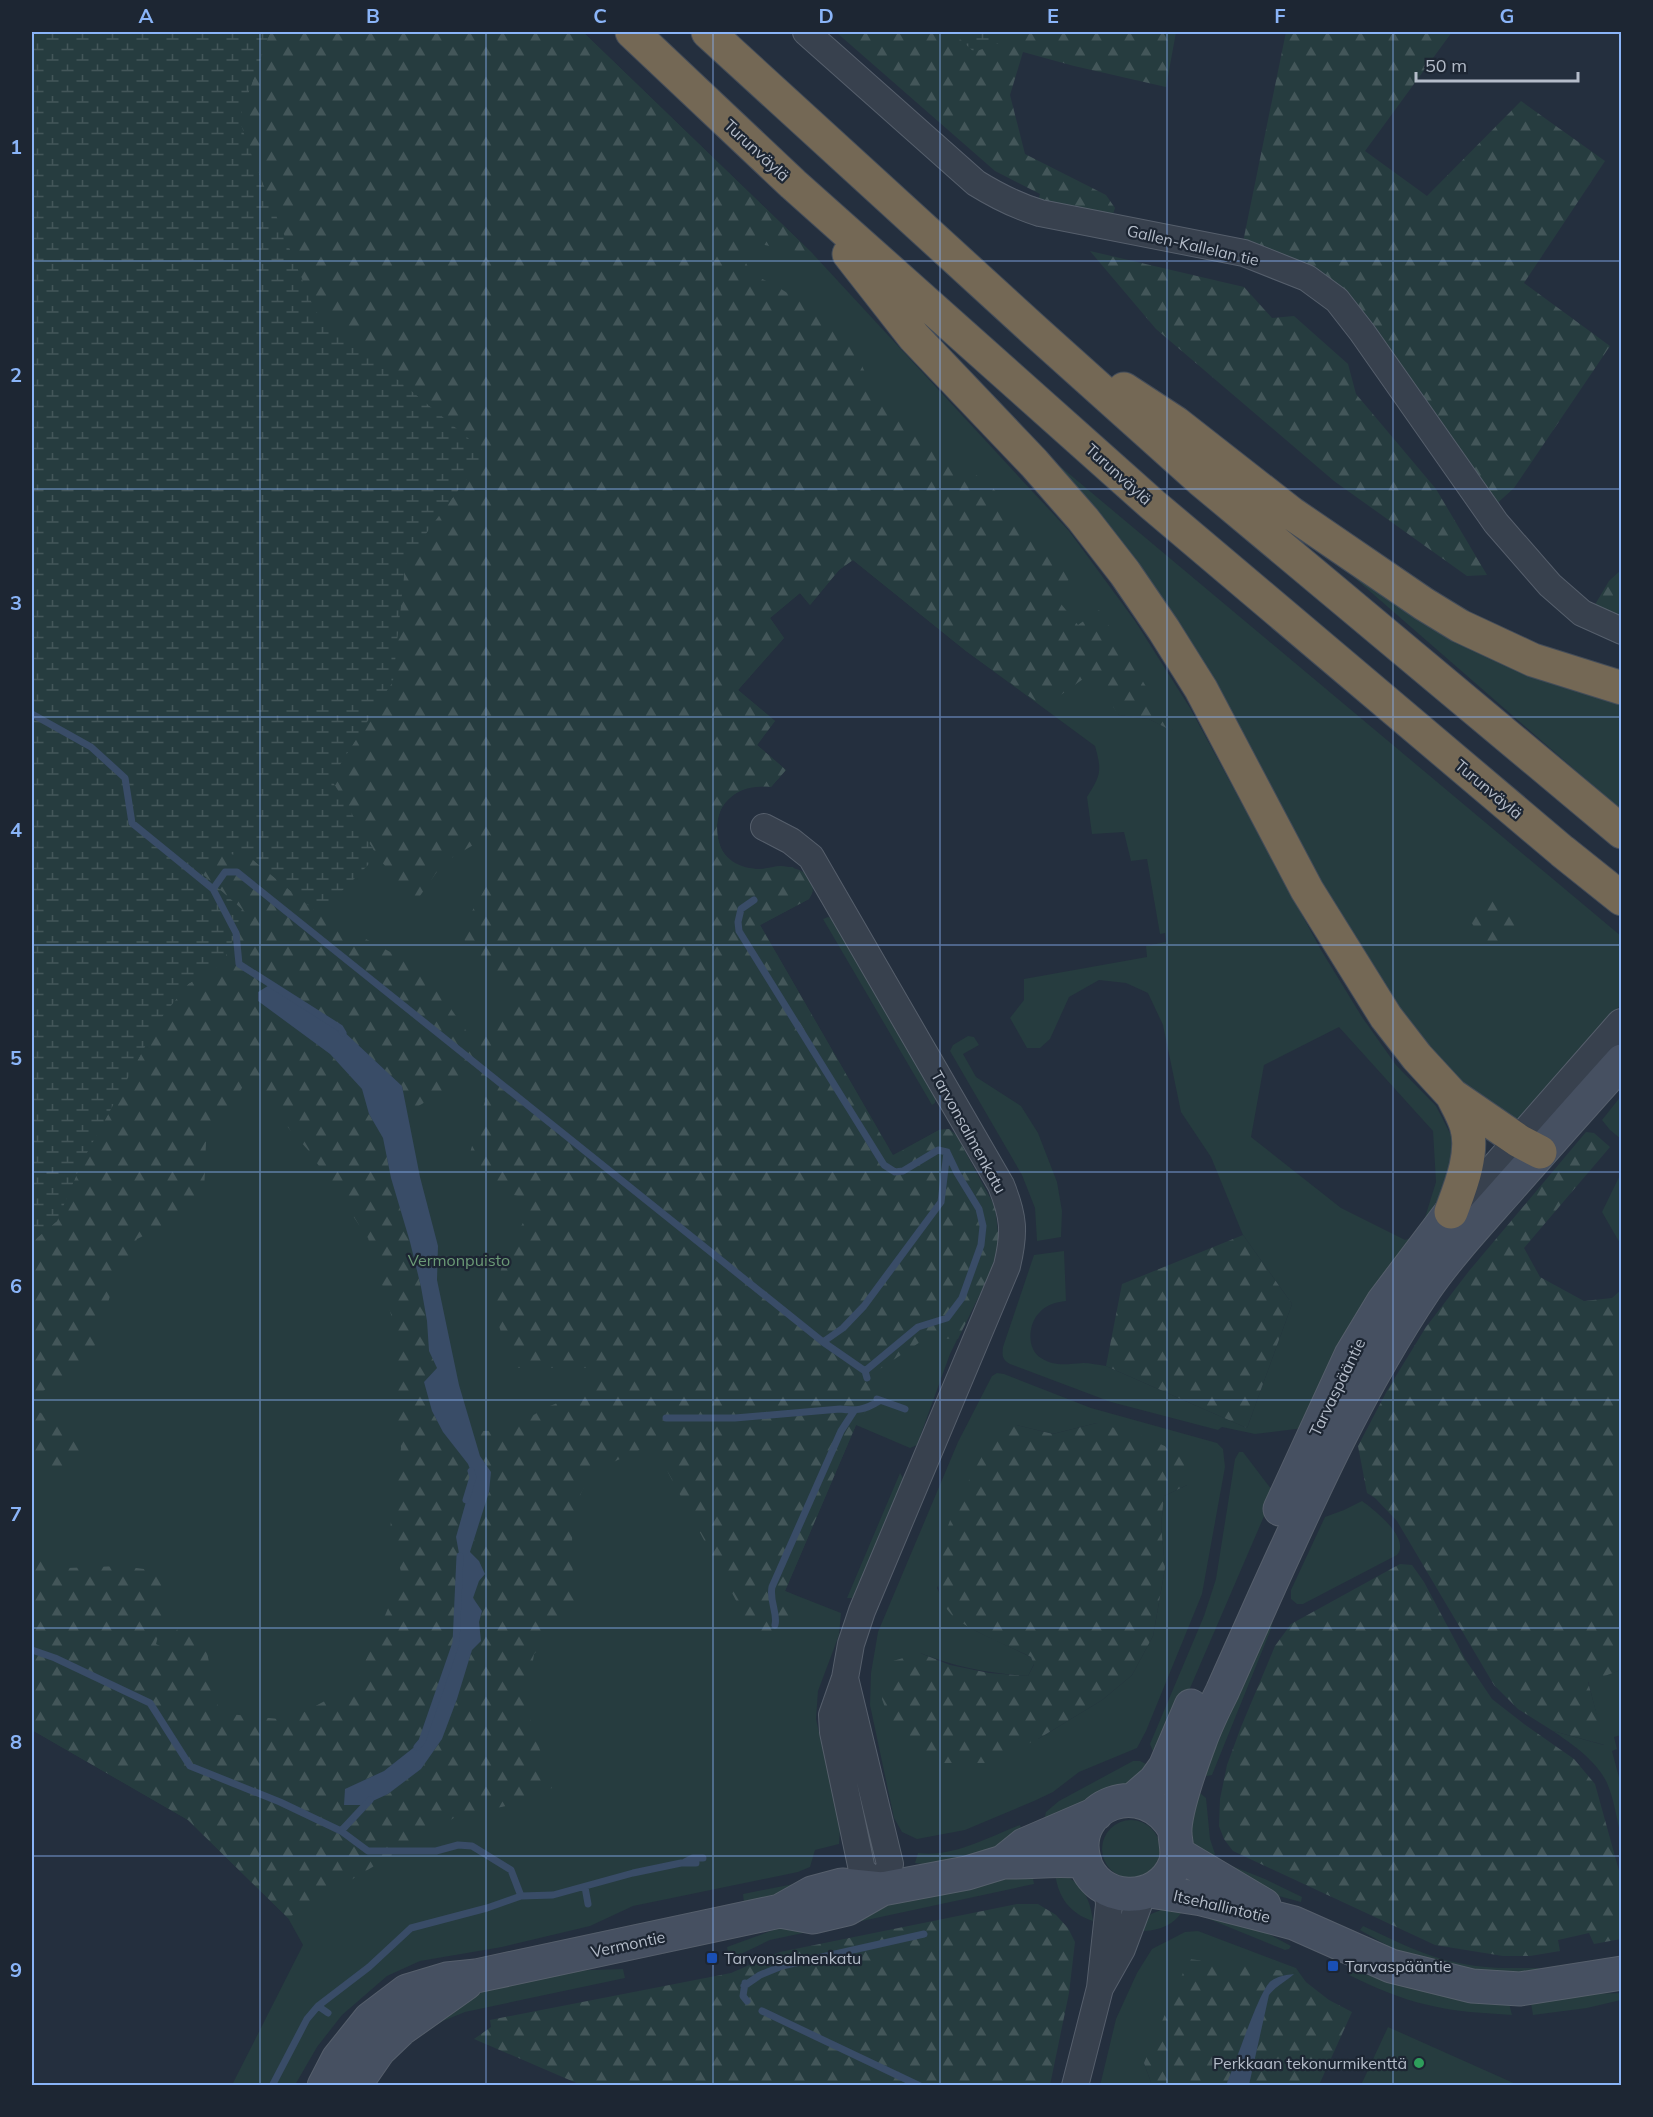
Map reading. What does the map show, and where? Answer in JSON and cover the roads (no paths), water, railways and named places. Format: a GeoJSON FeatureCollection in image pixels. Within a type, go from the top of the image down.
{"type":"FeatureCollection","features":[{"type":"Feature","properties":{"kind":"highway","name":"Turunväylä"},"geometry":{"type":"LineString","coordinates":[[632,32],[794,184],[1153,506],[1562,851],[1622,898]]}},
{"type":"Feature","properties":{"kind":"highway"},"geometry":{"type":"LineString","coordinates":[[708,32],[1201,480],[1622,832]]}},
{"type":"Feature","properties":{"kind":"highway"},"geometry":{"type":"LineString","coordinates":[[794,184],[914,337],[1034,463],[1083,519],[1125,573],[1201,689],[1307,890],[1355,969],[1417,1058],[1452,1095],[1530,1147]]}},
{"type":"Feature","properties":{"kind":"highway"},"geometry":{"type":"LineString","coordinates":[[1035,331],[1176,423],[1291,513],[1460,626],[1533,660],[1622,688]]}},
{"type":"Feature","properties":{"kind":"highway"},"geometry":{"type":"LineString","coordinates":[[1451,1212],[1466,1170],[1468,1150],[1467,1127],[1452,1095]]}},
{"type":"Feature","properties":{"kind":"main road","name":"Tarvaspääntie"},"geometry":{"type":"LineString","coordinates":[[1328,1432],[1373,1374],[1427,1287],[1469,1233],[1530,1147],[1622,1061]]}},
{"type":"Feature","properties":{"kind":"main road","name":"Tarvaspääntie"},"geometry":{"type":"LineString","coordinates":[[1133,1800],[1155,1781],[1165,1767],[1295,1503],[1328,1432],[1351,1355],[1383,1302],[1451,1212]]}},
{"type":"Feature","properties":{"kind":"main road","name":"Tarvaspääntie"},"geometry":{"type":"LineString","coordinates":[[1176,1842],[1181,1802],[1200,1739],[1295,1503]]}},
{"type":"Feature","properties":{"kind":"main road"},"geometry":{"type":"LineString","coordinates":[[1133,1800],[1146,1802],[1168,1818],[1176,1842],[1168,1876],[1146,1892],[1131,1895],[1119,1894],[1094,1878],[1085,1862],[1082,1849],[1084,1836],[1096,1814],[1119,1801],[1133,1800]]}},
{"type":"Feature","properties":{"kind":"main road","name":"Vermontie"},"geometry":{"type":"LineString","coordinates":[[1003,1862],[1024,1845],[1096,1814]]}},
{"type":"Feature","properties":{"kind":"main road","name":"Itsehallintotie"},"geometry":{"type":"LineString","coordinates":[[1176,1842],[1294,1923]]}},
{"type":"Feature","properties":{"kind":"main road","name":"Vermontie"},"geometry":{"type":"LineString","coordinates":[[324,2085],[338,2059],[370,2019],[407,1991],[447,1979],[476,1976],[780,1911],[813,1917],[847,1909],[882,1889],[967,1873],[1003,1862],[1028,1863],[1058,1859],[1085,1862]]}},
{"type":"Feature","properties":{"kind":"main road","name":"Itsehallintotie"},"geometry":{"type":"LineString","coordinates":[[1146,1892],[1202,1899],[1294,1923],[1391,1966],[1472,1986],[1520,1989],[1622,1974]]}},
{"type":"Feature","properties":{"kind":"main road","name":"Vermontie"},"geometry":{"type":"LineString","coordinates":[[354,2085],[379,2050],[400,2029],[476,1976]]}},
{"type":"Feature","properties":{"kind":"street","name":"Gallen-Kallelan tie"},"geometry":{"type":"LineString","coordinates":[[806,32],[976,183],[999,197],[1040,213],[1244,253],[1307,278],[1337,300],[1496,523],[1550,585],[1582,613],[1622,631]]}},
{"type":"Feature","properties":{"kind":"street","name":"Tarvonsalmenkatu"},"geometry":{"type":"LineString","coordinates":[[764,827],[791,841],[811,857],[1001,1185],[1013,1221],[1012,1244],[1007,1266],[862,1611],[851,1644],[845,1678],[832,1715],[833,1732],[862,1870],[882,1889]]}},
{"type":"Feature","properties":{"kind":"street","name":"Tarvaspääntie"},"geometry":{"type":"LineString","coordinates":[[1451,1212],[1530,1147],[1622,1024]]}},
{"type":"Feature","properties":{"kind":"street"},"geometry":{"type":"LineString","coordinates":[[1075,2085],[1100,1988],[1109,1905],[1108,1889]]}},
{"type":"Feature","properties":{"kind":"street"},"geometry":{"type":"LineString","coordinates":[[1100,1988],[1122,1949],[1146,1892]]}},
{"type":"Feature","properties":{"kind":"water"},"geometry":{"type":"Polygon","coordinates":[[[271,984],[340,1028],[402,1086],[420,1177],[438,1246],[437,1280],[459,1385],[480,1456],[491,1472],[489,1492],[470,1552],[479,1561],[485,1574],[479,1581],[473,1598],[482,1611],[479,1622],[481,1641],[472,1650],[442,1739],[421,1769],[388,1794],[364,1805],[344,1805],[345,1789],[384,1771],[422,1741],[456,1643],[460,1559],[456,1537],[473,1477],[468,1464],[443,1432],[432,1411],[424,1382],[437,1368],[429,1351],[421,1287],[391,1178],[383,1138],[369,1114],[362,1089],[330,1054],[258,1001],[258,992],[271,984]]]}},
{"type":"Feature","properties":{"kind":"water"},"geometry":{"type":"Polygon","coordinates":[[[1294,1974],[1269,1995],[1249,2085],[1226,2085],[1266,1987],[1276,1978],[1294,1974]]]}},
{"type":"Feature","properties":{"kind":"waterway"},"geometry":{"type":"LineString","coordinates":[[32,714],[91,747],[125,778],[132,823],[213,889],[236,933],[239,964],[340,1028],[343,1033]]}},
{"type":"Feature","properties":{"kind":"waterway"},"geometry":{"type":"LineString","coordinates":[[213,889],[225,872],[237,872],[823,1342],[865,1371],[867,1378]]}},
{"type":"Feature","properties":{"kind":"waterway"},"geometry":{"type":"LineString","coordinates":[[754,900],[741,909],[738,922],[739,931],[884,1165],[895,1172],[903,1171],[938,1150],[947,1152],[979,1209],[983,1226],[981,1245],[962,1298],[947,1318],[918,1327],[865,1371]]}},
{"type":"Feature","properties":{"kind":"waterway"},"geometry":{"type":"LineString","coordinates":[[823,1342],[843,1328],[864,1306],[941,1202],[947,1152]]}},
{"type":"Feature","properties":{"kind":"waterway"},"geometry":{"type":"LineString","coordinates":[[877,1399],[905,1409]]}},
{"type":"Feature","properties":{"kind":"waterway"},"geometry":{"type":"LineString","coordinates":[[666,1418],[735,1418],[840,1409],[856,1410],[879,1401]]}},
{"type":"Feature","properties":{"kind":"waterway"},"geometry":{"type":"LineString","coordinates":[[775,1625],[772,1587],[841,1431],[854,1411]]}},
{"type":"Feature","properties":{"kind":"waterway"},"geometry":{"type":"LineString","coordinates":[[466,1500],[473,1477],[471,1471]]}},
{"type":"Feature","properties":{"kind":"waterway"},"geometry":{"type":"LineString","coordinates":[[417,1747],[422,1741],[456,1643],[460,1556]]}},
{"type":"Feature","properties":{"kind":"waterway"},"geometry":{"type":"LineString","coordinates":[[32,1650],[55,1658],[150,1703],[190,1766],[280,1802],[341,1831],[368,1851],[436,1851],[458,1845],[472,1846],[511,1870],[521,1896]]}},
{"type":"Feature","properties":{"kind":"waterway"},"geometry":{"type":"LineString","coordinates":[[341,1831],[370,1800]]}},
{"type":"Feature","properties":{"kind":"waterway"},"geometry":{"type":"LineString","coordinates":[[685,1862],[693,1858],[703,1858]]}},
{"type":"Feature","properties":{"kind":"waterway"},"geometry":{"type":"LineString","coordinates":[[272,2086],[307,2019],[318,2006],[369,1967],[411,1928],[487,1908],[521,1896],[553,1895],[633,1873],[681,1863],[696,1863]]}},
{"type":"Feature","properties":{"kind":"waterway"},"geometry":{"type":"LineString","coordinates":[[585,1887],[588,1904]]}},
{"type":"Feature","properties":{"kind":"waterway"},"geometry":{"type":"LineString","coordinates":[[744,1986],[760,1975],[782,1966],[924,1934]]}},
{"type":"Feature","properties":{"kind":"waterway"},"geometry":{"type":"LineString","coordinates":[[745,1983],[743,1996],[747,2001]]}},
{"type":"Feature","properties":{"kind":"waterway"},"geometry":{"type":"LineString","coordinates":[[318,2006],[328,2013]]}},
{"type":"Feature","properties":{"kind":"waterway"},"geometry":{"type":"LineString","coordinates":[[762,2011],[920,2086]]}},
{"type":"Feature","properties":{"kind":"place","name":"Tarvonsalmenkatu"},"geometry":{"type":"Point","coordinates":[712,1958]}},
{"type":"Feature","properties":{"kind":"place","name":"Tarvaspääntie"},"geometry":{"type":"Point","coordinates":[1333,1966]}},
{"type":"Feature","properties":{"kind":"place","name":"Perkkaan tekonurmikenttä"},"geometry":{"type":"Point","coordinates":[1419,2063]}},
{"type":"Feature","properties":{"kind":"park label","name":"Vermonpuisto"},"geometry":{"type":"Point","coordinates":[459,1260]}}]}
